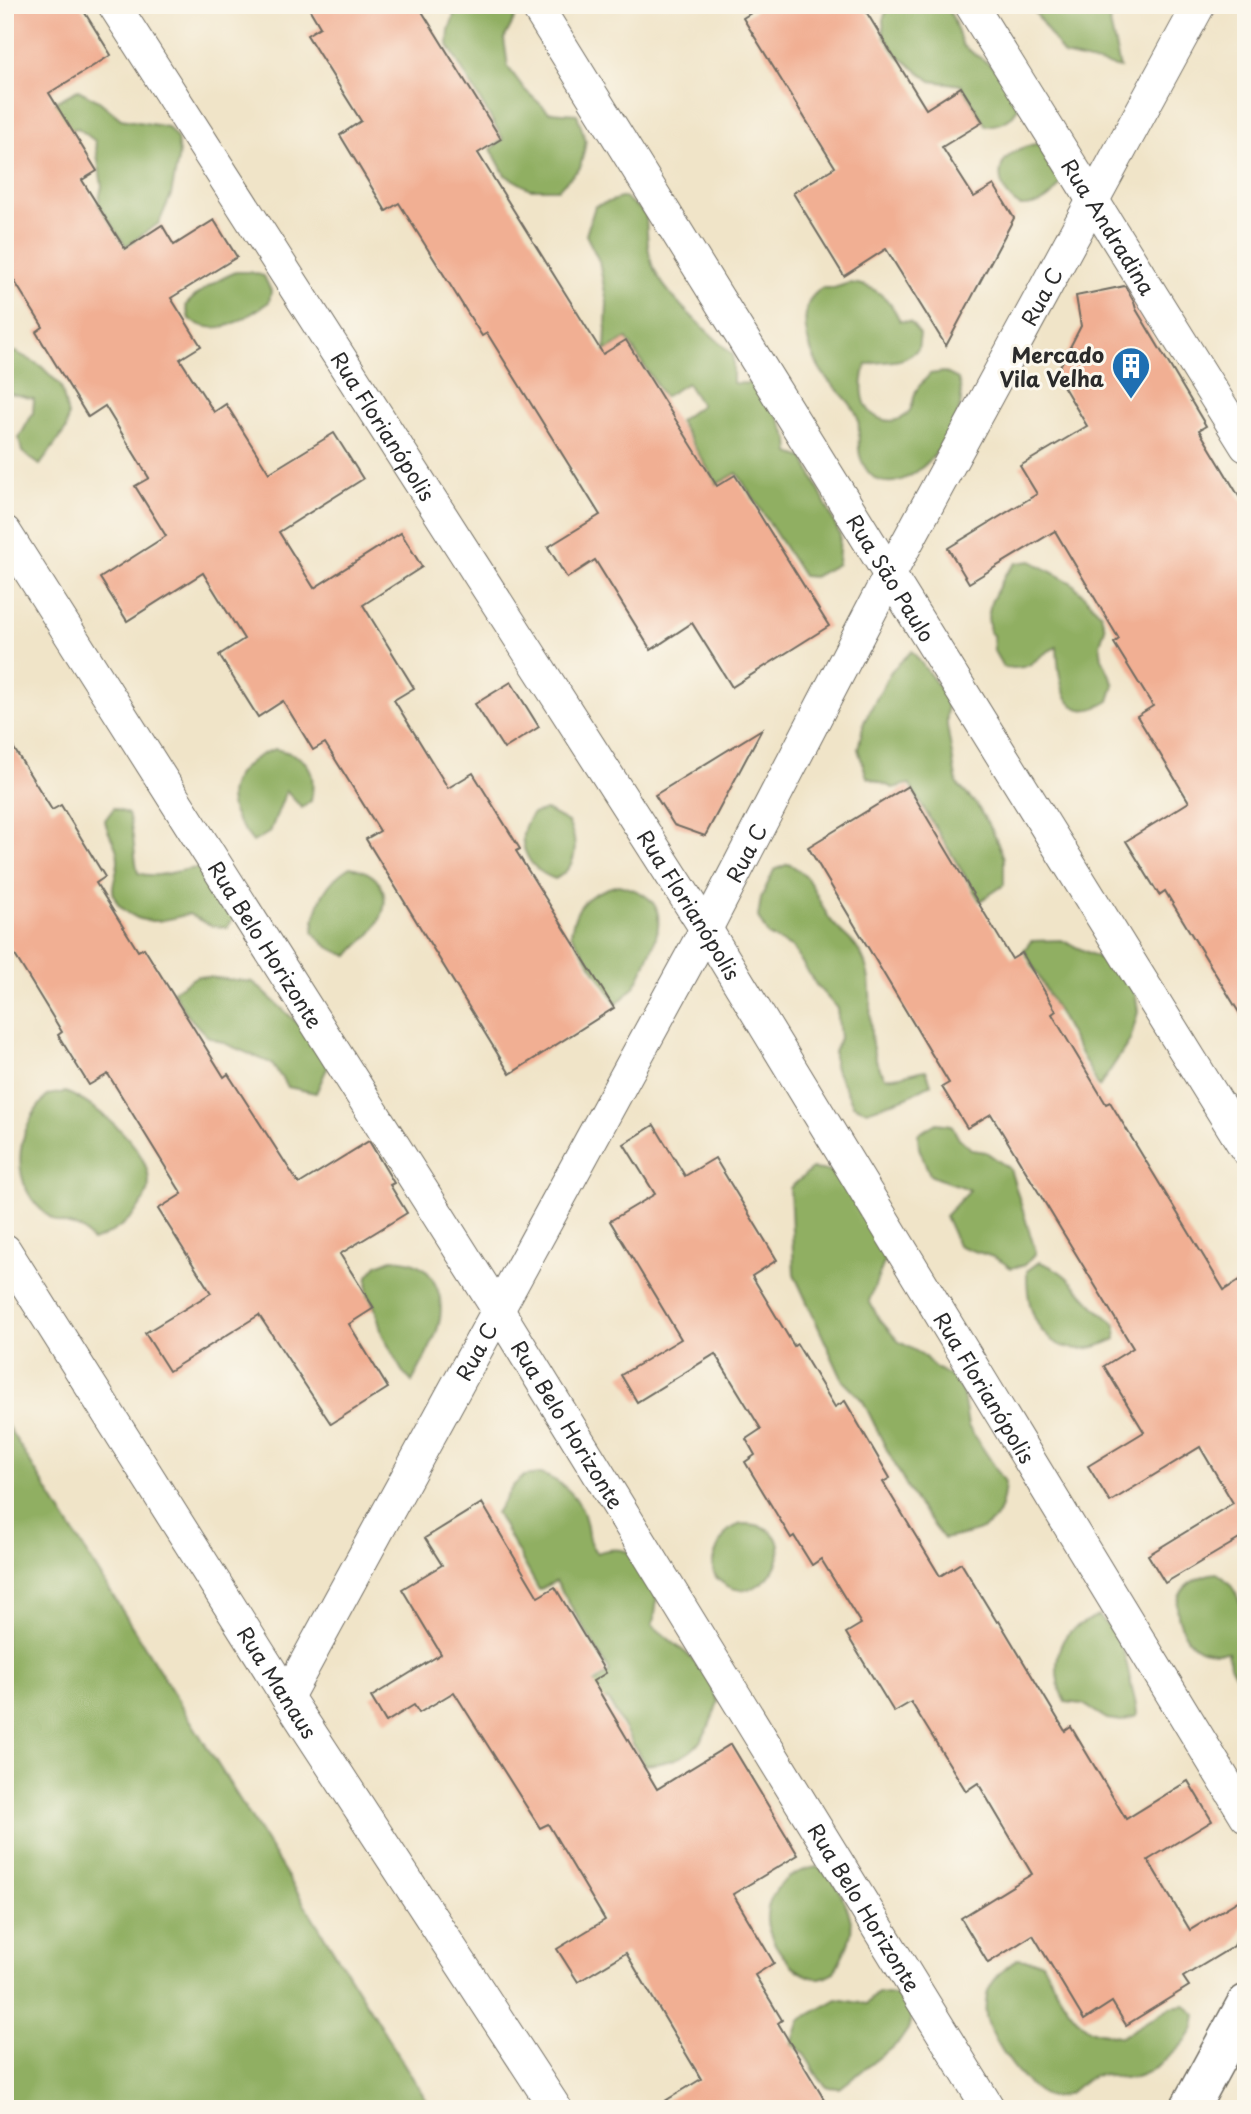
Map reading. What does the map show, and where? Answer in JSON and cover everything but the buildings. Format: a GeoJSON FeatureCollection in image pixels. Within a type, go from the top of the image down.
{"type":"FeatureCollection","features":[{"type":"Feature","properties":{"kind":"street","name":"Rua Florianópolis"},"geometry":{"type":"LineString","coordinates":[[114,5],[706,929],[1246,1816]]}},
{"type":"Feature","properties":{"kind":"street","name":"Rua São Paulo"},"geometry":{"type":"LineString","coordinates":[[536,5],[1246,1149]]}},
{"type":"Feature","properties":{"kind":"street","name":"Rua Andradina"},"geometry":{"type":"LineString","coordinates":[[971,5],[1246,446]]}},
{"type":"Feature","properties":{"kind":"street","name":"Rua C"},"geometry":{"type":"LineString","coordinates":[[287,1697],[706,929],[889,576],[1199,5]]}},
{"type":"Feature","properties":{"kind":"street","name":"Rua Belo Horizonte"},"geometry":{"type":"LineString","coordinates":[[5,532],[498,1310],[989,2109]]}},
{"type":"Feature","properties":{"kind":"street","name":"Rua Manaus"},"geometry":{"type":"LineString","coordinates":[[5,1250],[287,1697],[556,2109]]}},
{"type":"Feature","properties":{"kind":"street"},"geometry":{"type":"LineString","coordinates":[[1189,2109],[1246,2004]]}},
{"type":"Feature","properties":{"kind":"green space"},"geometry":{"type":"Polygon","coordinates":[[[449,5],[513,5],[517,14],[504,39],[508,67],[525,90],[549,112],[577,114],[586,142],[580,168],[558,189],[530,189],[505,175],[491,149],[503,139],[448,45],[454,16],[449,5]]]}},
{"type":"Feature","properties":{"kind":"green space"},"geometry":{"type":"Polygon","coordinates":[[[880,5],[944,5],[952,16],[963,46],[1008,77],[1019,105],[1013,115],[1002,123],[986,126],[961,85],[931,81],[897,55],[884,36],[883,20],[888,7],[880,5]]]}},
{"type":"Feature","properties":{"kind":"green space"},"geometry":{"type":"Polygon","coordinates":[[[1030,5],[1102,5],[1108,14],[1120,68],[1064,55],[1030,5]]]}},
{"type":"Feature","properties":{"kind":"green space"},"geometry":{"type":"Polygon","coordinates":[[[78,90],[99,101],[121,119],[168,127],[177,139],[179,154],[171,195],[159,223],[126,246],[98,204],[102,186],[95,141],[78,128],[68,130],[55,107],[57,101],[78,90]]]}},
{"type":"Feature","properties":{"kind":"green space"},"geometry":{"type":"Polygon","coordinates":[[[1040,143],[1066,176],[1057,189],[1042,202],[1020,206],[1003,188],[1002,165],[1014,152],[1040,143]]]}},
{"type":"Feature","properties":{"kind":"green space"},"geometry":{"type":"Polygon","coordinates":[[[624,197],[646,214],[650,256],[660,280],[690,315],[733,355],[733,383],[763,384],[789,440],[790,453],[804,458],[840,535],[838,564],[814,577],[803,576],[737,473],[717,484],[679,421],[701,405],[687,383],[664,397],[627,339],[605,351],[607,303],[599,261],[586,235],[595,206],[624,197]]]}},
{"type":"Feature","properties":{"kind":"green space"},"geometry":{"type":"Polygon","coordinates":[[[236,272],[264,276],[271,291],[269,302],[240,320],[221,327],[210,328],[189,319],[186,305],[191,300],[209,286],[236,272]]]}},
{"type":"Feature","properties":{"kind":"green space"},"geometry":{"type":"Polygon","coordinates":[[[849,283],[866,286],[880,294],[900,321],[910,322],[920,334],[918,349],[911,355],[899,360],[866,365],[862,389],[870,411],[884,420],[898,420],[910,410],[916,391],[930,374],[944,372],[958,379],[960,405],[951,428],[935,455],[902,480],[879,480],[869,473],[859,453],[859,424],[856,413],[822,372],[808,342],[805,320],[811,298],[821,288],[834,288],[849,283]]]}},
{"type":"Feature","properties":{"kind":"green space"},"geometry":{"type":"Polygon","coordinates":[[[16,352],[41,366],[61,386],[68,415],[66,429],[40,465],[22,452],[19,438],[33,413],[34,399],[5,392],[5,354],[16,352]]]}},
{"type":"Feature","properties":{"kind":"green space"},"geometry":{"type":"Polygon","coordinates":[[[1031,561],[1072,583],[1101,614],[1105,628],[1100,644],[1102,658],[1114,685],[1109,701],[1093,708],[1081,709],[1072,705],[1062,686],[1057,647],[1028,666],[1014,668],[1003,667],[994,651],[988,617],[991,602],[1005,575],[1016,563],[1031,561]]]}},
{"type":"Feature","properties":{"kind":"green space"},"geometry":{"type":"Polygon","coordinates":[[[912,651],[947,697],[947,726],[957,784],[976,804],[992,830],[1004,858],[1004,885],[980,901],[909,784],[893,788],[867,777],[858,749],[864,722],[891,671],[912,651]]]}},
{"type":"Feature","properties":{"kind":"green space"},"geometry":{"type":"Polygon","coordinates":[[[275,749],[295,755],[308,765],[313,780],[311,801],[302,808],[286,791],[270,832],[253,842],[232,809],[232,785],[250,762],[275,749]]]}},
{"type":"Feature","properties":{"kind":"green space"},"geometry":{"type":"Polygon","coordinates":[[[114,808],[128,814],[138,873],[156,875],[209,868],[238,913],[227,927],[212,926],[189,914],[146,921],[120,906],[113,889],[118,856],[105,820],[114,808]]]}},
{"type":"Feature","properties":{"kind":"green space"},"geometry":{"type":"Polygon","coordinates":[[[546,810],[568,822],[574,838],[572,861],[563,874],[555,879],[530,861],[523,843],[526,824],[532,814],[546,810]]]}},
{"type":"Feature","properties":{"kind":"green space"},"geometry":{"type":"Polygon","coordinates":[[[788,864],[807,878],[830,920],[857,948],[865,963],[869,977],[873,1050],[885,1077],[926,1070],[931,1084],[907,1097],[867,1111],[853,1105],[834,1066],[834,1052],[840,1038],[837,1008],[816,985],[793,948],[768,935],[758,917],[761,898],[774,870],[788,864]]]}},
{"type":"Feature","properties":{"kind":"green space"},"geometry":{"type":"Polygon","coordinates":[[[350,867],[372,876],[379,883],[384,901],[383,911],[372,932],[349,956],[329,947],[313,932],[316,912],[323,894],[334,879],[350,867]]]}},
{"type":"Feature","properties":{"kind":"green space"},"geometry":{"type":"Polygon","coordinates":[[[618,885],[645,895],[652,902],[659,920],[654,944],[640,977],[617,1004],[571,934],[576,914],[585,901],[618,885]]]}},
{"type":"Feature","properties":{"kind":"green space"},"geometry":{"type":"Polygon","coordinates":[[[1061,940],[1113,964],[1134,983],[1138,1012],[1130,1040],[1099,1087],[1024,950],[1031,941],[1061,940]]]}},
{"type":"Feature","properties":{"kind":"green space"},"geometry":{"type":"Polygon","coordinates":[[[197,976],[253,982],[316,1040],[328,1066],[316,1093],[288,1087],[271,1063],[207,1036],[187,1015],[173,991],[197,976]]]}},
{"type":"Feature","properties":{"kind":"green space"},"geometry":{"type":"Polygon","coordinates":[[[65,1092],[92,1107],[122,1132],[135,1147],[149,1178],[147,1193],[132,1217],[109,1234],[92,1241],[78,1227],[55,1221],[37,1205],[27,1190],[22,1175],[22,1141],[28,1125],[48,1095],[65,1092]]]}},
{"type":"Feature","properties":{"kind":"green space"},"geometry":{"type":"Polygon","coordinates":[[[936,1123],[951,1125],[958,1137],[972,1150],[986,1152],[1010,1169],[1036,1253],[1025,1265],[1011,1268],[991,1256],[958,1245],[945,1216],[970,1190],[930,1175],[919,1148],[918,1134],[936,1123]]]}},
{"type":"Feature","properties":{"kind":"green space"},"geometry":{"type":"Polygon","coordinates":[[[812,1169],[840,1172],[890,1247],[869,1301],[879,1319],[898,1341],[923,1355],[933,1366],[957,1381],[963,1395],[968,1426],[1005,1482],[1000,1509],[989,1525],[981,1530],[944,1539],[915,1501],[863,1401],[843,1381],[794,1274],[790,1188],[812,1169]]]}},
{"type":"Feature","properties":{"kind":"green space"},"geometry":{"type":"Polygon","coordinates":[[[392,1259],[405,1260],[421,1267],[433,1280],[439,1293],[440,1319],[431,1345],[412,1382],[402,1371],[382,1334],[375,1308],[367,1292],[368,1276],[377,1265],[392,1259]]]}},
{"type":"Feature","properties":{"kind":"green space"},"geometry":{"type":"Polygon","coordinates":[[[1039,1262],[1064,1275],[1116,1325],[1116,1339],[1095,1347],[1076,1349],[1061,1346],[1048,1338],[1032,1310],[1028,1292],[1027,1271],[1039,1262]]]}},
{"type":"Feature","properties":{"kind":"green space"},"geometry":{"type":"Polygon","coordinates":[[[5,1422],[432,2109],[5,2109],[5,1422]]]}},
{"type":"Feature","properties":{"kind":"green space"},"geometry":{"type":"Polygon","coordinates":[[[540,1474],[556,1481],[575,1498],[584,1513],[590,1542],[597,1553],[614,1550],[628,1552],[639,1558],[648,1568],[656,1595],[652,1625],[707,1675],[718,1702],[701,1740],[694,1748],[675,1759],[645,1765],[608,1700],[585,1705],[581,1692],[610,1672],[556,1581],[539,1590],[496,1513],[513,1486],[524,1476],[540,1474]]]}},
{"type":"Feature","properties":{"kind":"green space"},"geometry":{"type":"Polygon","coordinates":[[[741,1524],[763,1527],[775,1537],[779,1550],[776,1564],[768,1577],[755,1587],[740,1590],[718,1580],[713,1564],[726,1532],[741,1524]]]}},
{"type":"Feature","properties":{"kind":"green space"},"geometry":{"type":"Polygon","coordinates":[[[1217,1573],[1236,1593],[1241,1606],[1246,1634],[1246,1678],[1238,1679],[1230,1666],[1228,1652],[1200,1649],[1189,1640],[1181,1625],[1178,1602],[1183,1590],[1196,1580],[1217,1573]]]}},
{"type":"Feature","properties":{"kind":"green space"},"geometry":{"type":"Polygon","coordinates":[[[1098,1616],[1117,1639],[1127,1663],[1137,1716],[1122,1721],[1107,1719],[1083,1704],[1065,1702],[1061,1694],[1057,1664],[1061,1645],[1073,1629],[1098,1616]]]}},
{"type":"Feature","properties":{"kind":"green space"},"geometry":{"type":"Polygon","coordinates":[[[817,1867],[832,1879],[839,1890],[851,1923],[846,1949],[834,1972],[819,1978],[800,1972],[783,1956],[771,1935],[767,1916],[772,1897],[783,1882],[799,1872],[817,1867]]]}},
{"type":"Feature","properties":{"kind":"green space"},"geometry":{"type":"Polygon","coordinates":[[[1017,1959],[1042,1962],[1070,2010],[1093,2031],[1121,2037],[1171,2007],[1185,2005],[1196,2015],[1194,2028],[1174,2052],[1139,2076],[1126,2078],[1098,2075],[1064,2095],[1051,2097],[1042,2094],[1011,2064],[995,2038],[986,2016],[987,1995],[992,1984],[1017,1959]]]}},
{"type":"Feature","properties":{"kind":"green space"},"geometry":{"type":"Polygon","coordinates":[[[878,1993],[894,1995],[907,2001],[912,2016],[908,2029],[899,2042],[840,2088],[827,2087],[804,2054],[792,2044],[800,2020],[837,1999],[866,2004],[878,1993]]]}},
{"type":"Feature","properties":{"kind":"place","name":"Mercado Vila Velha"},"geometry":{"type":"Point","coordinates":[1131,400]}}]}
